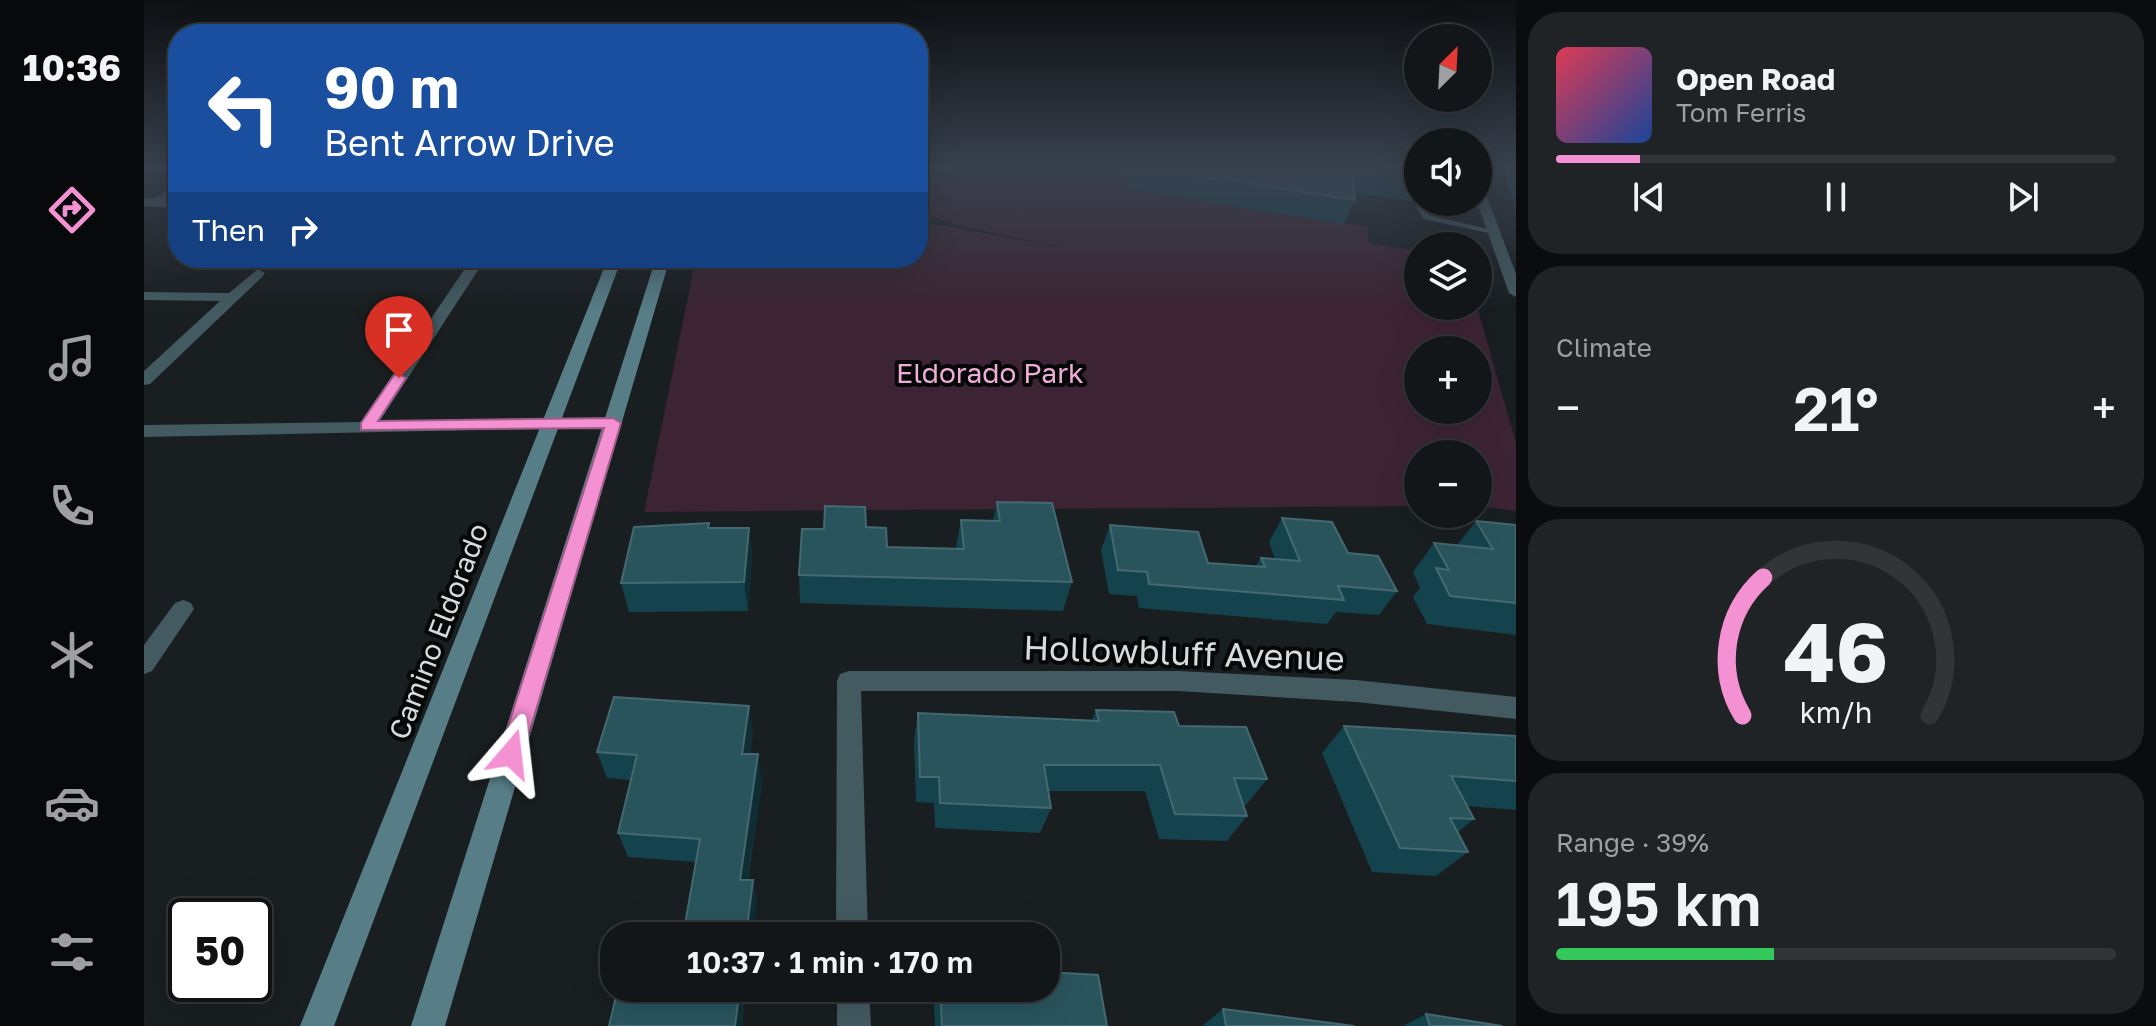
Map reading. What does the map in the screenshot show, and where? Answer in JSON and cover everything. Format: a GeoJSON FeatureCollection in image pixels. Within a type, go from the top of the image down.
{"type":"FeatureCollection","features":[{"type":"Feature","properties":{"kind":"main road","name":"Camino Eldorado"},"geometry":{"type":"LineString","coordinates":[[317,1026],[611,268]]}},
{"type":"Feature","properties":{"kind":"main road"},"geometry":{"type":"LineString","coordinates":[[428,1026],[660,268]]}},
{"type":"Feature","properties":{"kind":"street"},"geometry":{"type":"LineString","coordinates":[[1488,216],[1516,293]]}},
{"type":"Feature","properties":{"kind":"street"},"geometry":{"type":"LineString","coordinates":[[367,426],[472,268]]}},
{"type":"Feature","properties":{"kind":"street"},"geometry":{"type":"LineString","coordinates":[[144,380],[258,273]]}},
{"type":"Feature","properties":{"kind":"street"},"geometry":{"type":"LineString","coordinates":[[144,296],[232,297]]}},
{"type":"Feature","properties":{"kind":"street"},"geometry":{"type":"LineString","coordinates":[[144,431],[613,423]]}},
{"type":"Feature","properties":{"kind":"street"},"geometry":{"type":"LineString","coordinates":[[144,664],[183,609]]}},
{"type":"Feature","properties":{"kind":"street","name":"Hollowbluff Avenue"},"geometry":{"type":"LineString","coordinates":[[852,922],[849,681],[1178,681],[1356,691],[1516,708]]}},
{"type":"Feature","properties":{"kind":"street"},"geometry":{"type":"LineString","coordinates":[[853,1002],[854,1026]]}},
{"type":"Feature","properties":{"kind":"lane"},"geometry":{"type":"LineString","coordinates":[[1426,216],[1493,231]]}},
{"type":"Feature","properties":{"kind":"green space","name":"Eldorado Park"},"geometry":{"type":"Polygon","coordinates":[[[928,214],[1285,214],[1368,227],[1369,243],[1404,249],[1404,320],[1481,320],[1486,336],[1404,336],[1404,424],[1492,424],[1492,359],[1516,443],[1516,511],[1492,508],[1492,440],[1404,440],[1404,506],[644,512],[694,268],[928,268],[928,223],[1064,248],[961,226],[928,214]]]}},
{"type":"Feature","properties":{"kind":"building"},"geometry":{"type":"Polygon","coordinates":[[[997,502],[1052,503],[1072,582],[799,575],[802,529],[824,529],[825,506],[865,507],[866,527],[886,528],[887,547],[964,549],[961,520],[1000,521],[997,502]]]}},
{"type":"Feature","properties":{"kind":"building"},"geometry":{"type":"Polygon","coordinates":[[[1282,518],[1332,522],[1348,553],[1378,556],[1397,591],[1338,586],[1344,600],[1149,584],[1147,572],[1118,570],[1110,525],[1198,532],[1208,563],[1265,567],[1261,558],[1300,561],[1282,518]]]}},
{"type":"Feature","properties":{"kind":"building"},"geometry":{"type":"Polygon","coordinates":[[[709,523],[708,528],[749,528],[744,582],[621,583],[634,527],[709,523]]]}},
{"type":"Feature","properties":{"kind":"building"},"geometry":{"type":"Polygon","coordinates":[[[1492,523],[1516,525],[1516,603],[1450,596],[1436,568],[1449,570],[1434,543],[1493,549],[1480,528],[1492,528],[1492,523]]]}},
{"type":"Feature","properties":{"kind":"building"},"geometry":{"type":"Polygon","coordinates":[[[614,697],[749,706],[742,754],[758,754],[740,880],[753,880],[748,922],[685,922],[700,839],[618,833],[637,755],[597,752],[614,697]]]}},
{"type":"Feature","properties":{"kind":"building"},"geometry":{"type":"Polygon","coordinates":[[[1096,710],[1174,712],[1179,726],[1246,727],[1267,779],[1234,778],[1247,816],[1175,814],[1160,765],[1044,765],[1051,808],[940,803],[939,777],[920,777],[918,713],[1099,721],[1096,710]]]}},
{"type":"Feature","properties":{"kind":"building"},"geometry":{"type":"Polygon","coordinates":[[[1344,726],[1516,736],[1516,781],[1451,776],[1474,819],[1450,818],[1468,852],[1400,848],[1344,726]]]}},
{"type":"Feature","properties":{"kind":"building"},"geometry":{"type":"Polygon","coordinates":[[[1060,973],[1098,975],[1107,1026],[942,1026],[941,1002],[1060,1002],[1060,973]]]}},
{"type":"Feature","properties":{"kind":"building"},"geometry":{"type":"Polygon","coordinates":[[[615,1002],[738,1002],[735,1026],[609,1026],[615,1002]]]}},
{"type":"Feature","properties":{"kind":"building"},"geometry":{"type":"Polygon","coordinates":[[[1223,1009],[1354,1026],[1226,1026],[1223,1009]]]}},
{"type":"Feature","properties":{"kind":"building"},"geometry":{"type":"Polygon","coordinates":[[[1426,1014],[1502,1026],[1430,1026],[1426,1014]]]}},
{"type":"Feature","properties":{"kind":"route"},"geometry":{"type":"LineString","coordinates":[[399,378],[367,426],[613,423],[511,754]]}}]}
